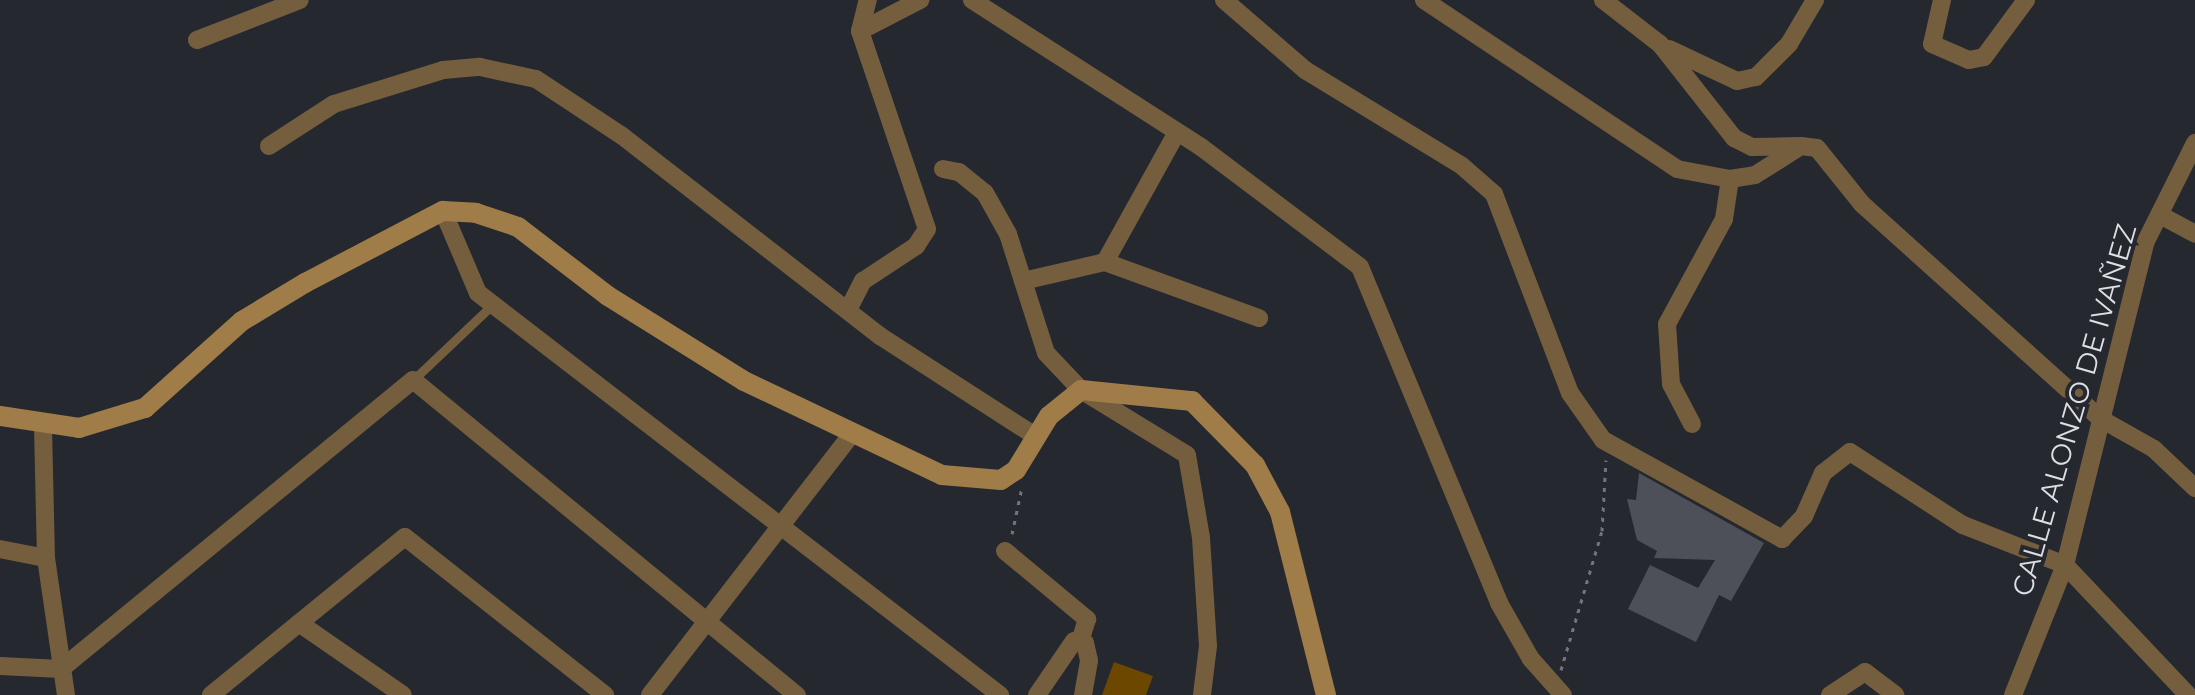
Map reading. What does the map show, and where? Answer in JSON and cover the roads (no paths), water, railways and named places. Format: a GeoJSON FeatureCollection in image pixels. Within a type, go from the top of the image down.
{"type":"FeatureCollection","features":[{"type":"Feature","properties":{"kind":"street"},"geometry":{"type":"LineString","coordinates":[[197,40],[300,0]]}},
{"type":"Feature","properties":{"kind":"street"},"geometry":{"type":"LineString","coordinates":[[848,310],[863,281],[916,246],[927,229],[860,31],[868,0]]}},
{"type":"Feature","properties":{"kind":"street"},"geometry":{"type":"LineString","coordinates":[[860,31],[920,0]]}},
{"type":"Feature","properties":{"kind":"street"},"geometry":{"type":"LineString","coordinates":[[972,0],[1176,134],[1360,267],[1499,603],[1555,693]]}},
{"type":"Feature","properties":{"kind":"street"},"geometry":{"type":"LineString","coordinates":[[1224,0],[1305,70],[1462,166],[1494,194],[1570,393],[1603,440],[1782,539],[1832,461],[1850,452],[1866,459],[1963,525],[2065,565],[2188,695]]}},
{"type":"Feature","properties":{"kind":"street"},"geometry":{"type":"LineString","coordinates":[[1424,0],[1677,169],[1730,179],[1755,175],[1801,146]]}},
{"type":"Feature","properties":{"kind":"street"},"geometry":{"type":"LineString","coordinates":[[1603,0],[1660,44],[1737,81],[1756,77],[1789,44],[1815,0]]}},
{"type":"Feature","properties":{"kind":"street"},"geometry":{"type":"LineString","coordinates":[[1942,0],[1932,44],[1969,60],[1984,57],[2026,0]]}},
{"type":"Feature","properties":{"kind":"street"},"geometry":{"type":"LineString","coordinates":[[1660,44],[1734,138],[1752,147],[1817,148],[1862,204],[2101,419],[2154,449],[2195,488]]}},
{"type":"Feature","properties":{"kind":"street"},"geometry":{"type":"LineString","coordinates":[[269,146],[334,104],[443,70],[480,67],[536,79],[848,310],[1035,436]]}},
{"type":"Feature","properties":{"kind":"street"},"geometry":{"type":"LineString","coordinates":[[1105,262],[1176,134]]}},
{"type":"Feature","properties":{"kind":"street","name":"CALLE ALONZO DE IVAÑEZ"},"geometry":{"type":"LineString","coordinates":[[2013,695],[2065,565],[2145,243],[2195,143]]}},
{"type":"Feature","properties":{"kind":"street"},"geometry":{"type":"LineString","coordinates":[[943,169],[959,172],[985,193],[1023,281],[1046,353],[1081,390],[1187,455],[1201,538],[1208,646],[1202,695]]}},
{"type":"Feature","properties":{"kind":"street"},"geometry":{"type":"LineString","coordinates":[[1692,424],[1671,384],[1667,324],[1724,219],[1730,179]]}},
{"type":"Feature","properties":{"kind":"street"},"geometry":{"type":"LineString","coordinates":[[0,416],[43,427],[100,424],[145,408],[242,321],[443,211],[518,227],[677,341],[852,434],[976,483],[1016,470],[1035,436],[1081,390]]}},
{"type":"Feature","properties":{"kind":"street"},"geometry":{"type":"LineString","coordinates":[[443,211],[469,281],[492,305],[1000,695]]}},
{"type":"Feature","properties":{"kind":"street"},"geometry":{"type":"LineString","coordinates":[[2160,215],[2195,234]]}},
{"type":"Feature","properties":{"kind":"street"},"geometry":{"type":"LineString","coordinates":[[1023,281],[1105,262],[1259,318]]}},
{"type":"Feature","properties":{"kind":"street"},"geometry":{"type":"LineString","coordinates":[[0,666],[61,669],[413,380],[797,695]]}},
{"type":"Feature","properties":{"kind":"street"},"geometry":{"type":"LineString","coordinates":[[1081,390],[1192,401],[1255,465],[1280,512],[1326,695]]}},
{"type":"Feature","properties":{"kind":"street"},"geometry":{"type":"LineString","coordinates":[[43,427],[46,558],[66,695]]}},
{"type":"Feature","properties":{"kind":"street"},"geometry":{"type":"LineString","coordinates":[[650,695],[852,434]]}},
{"type":"Feature","properties":{"kind":"street"},"geometry":{"type":"LineString","coordinates":[[211,695],[405,537],[605,695]]}},
{"type":"Feature","properties":{"kind":"street"},"geometry":{"type":"LineString","coordinates":[[0,549],[46,558]]}},
{"type":"Feature","properties":{"kind":"street"},"geometry":{"type":"LineString","coordinates":[[1005,551],[1087,619],[1080,642],[1089,661],[1083,695]]}},
{"type":"Feature","properties":{"kind":"street"},"geometry":{"type":"LineString","coordinates":[[299,623],[403,695]]}},
{"type":"Feature","properties":{"kind":"street"},"geometry":{"type":"LineString","coordinates":[[1037,695],[1065,650],[1080,642]]}},
{"type":"Feature","properties":{"kind":"street"},"geometry":{"type":"LineString","coordinates":[[1830,695],[1865,672],[1895,695]]}},
{"type":"Feature","properties":{"kind":"lane"},"geometry":{"type":"LineString","coordinates":[[413,380],[492,305]]}}]}
